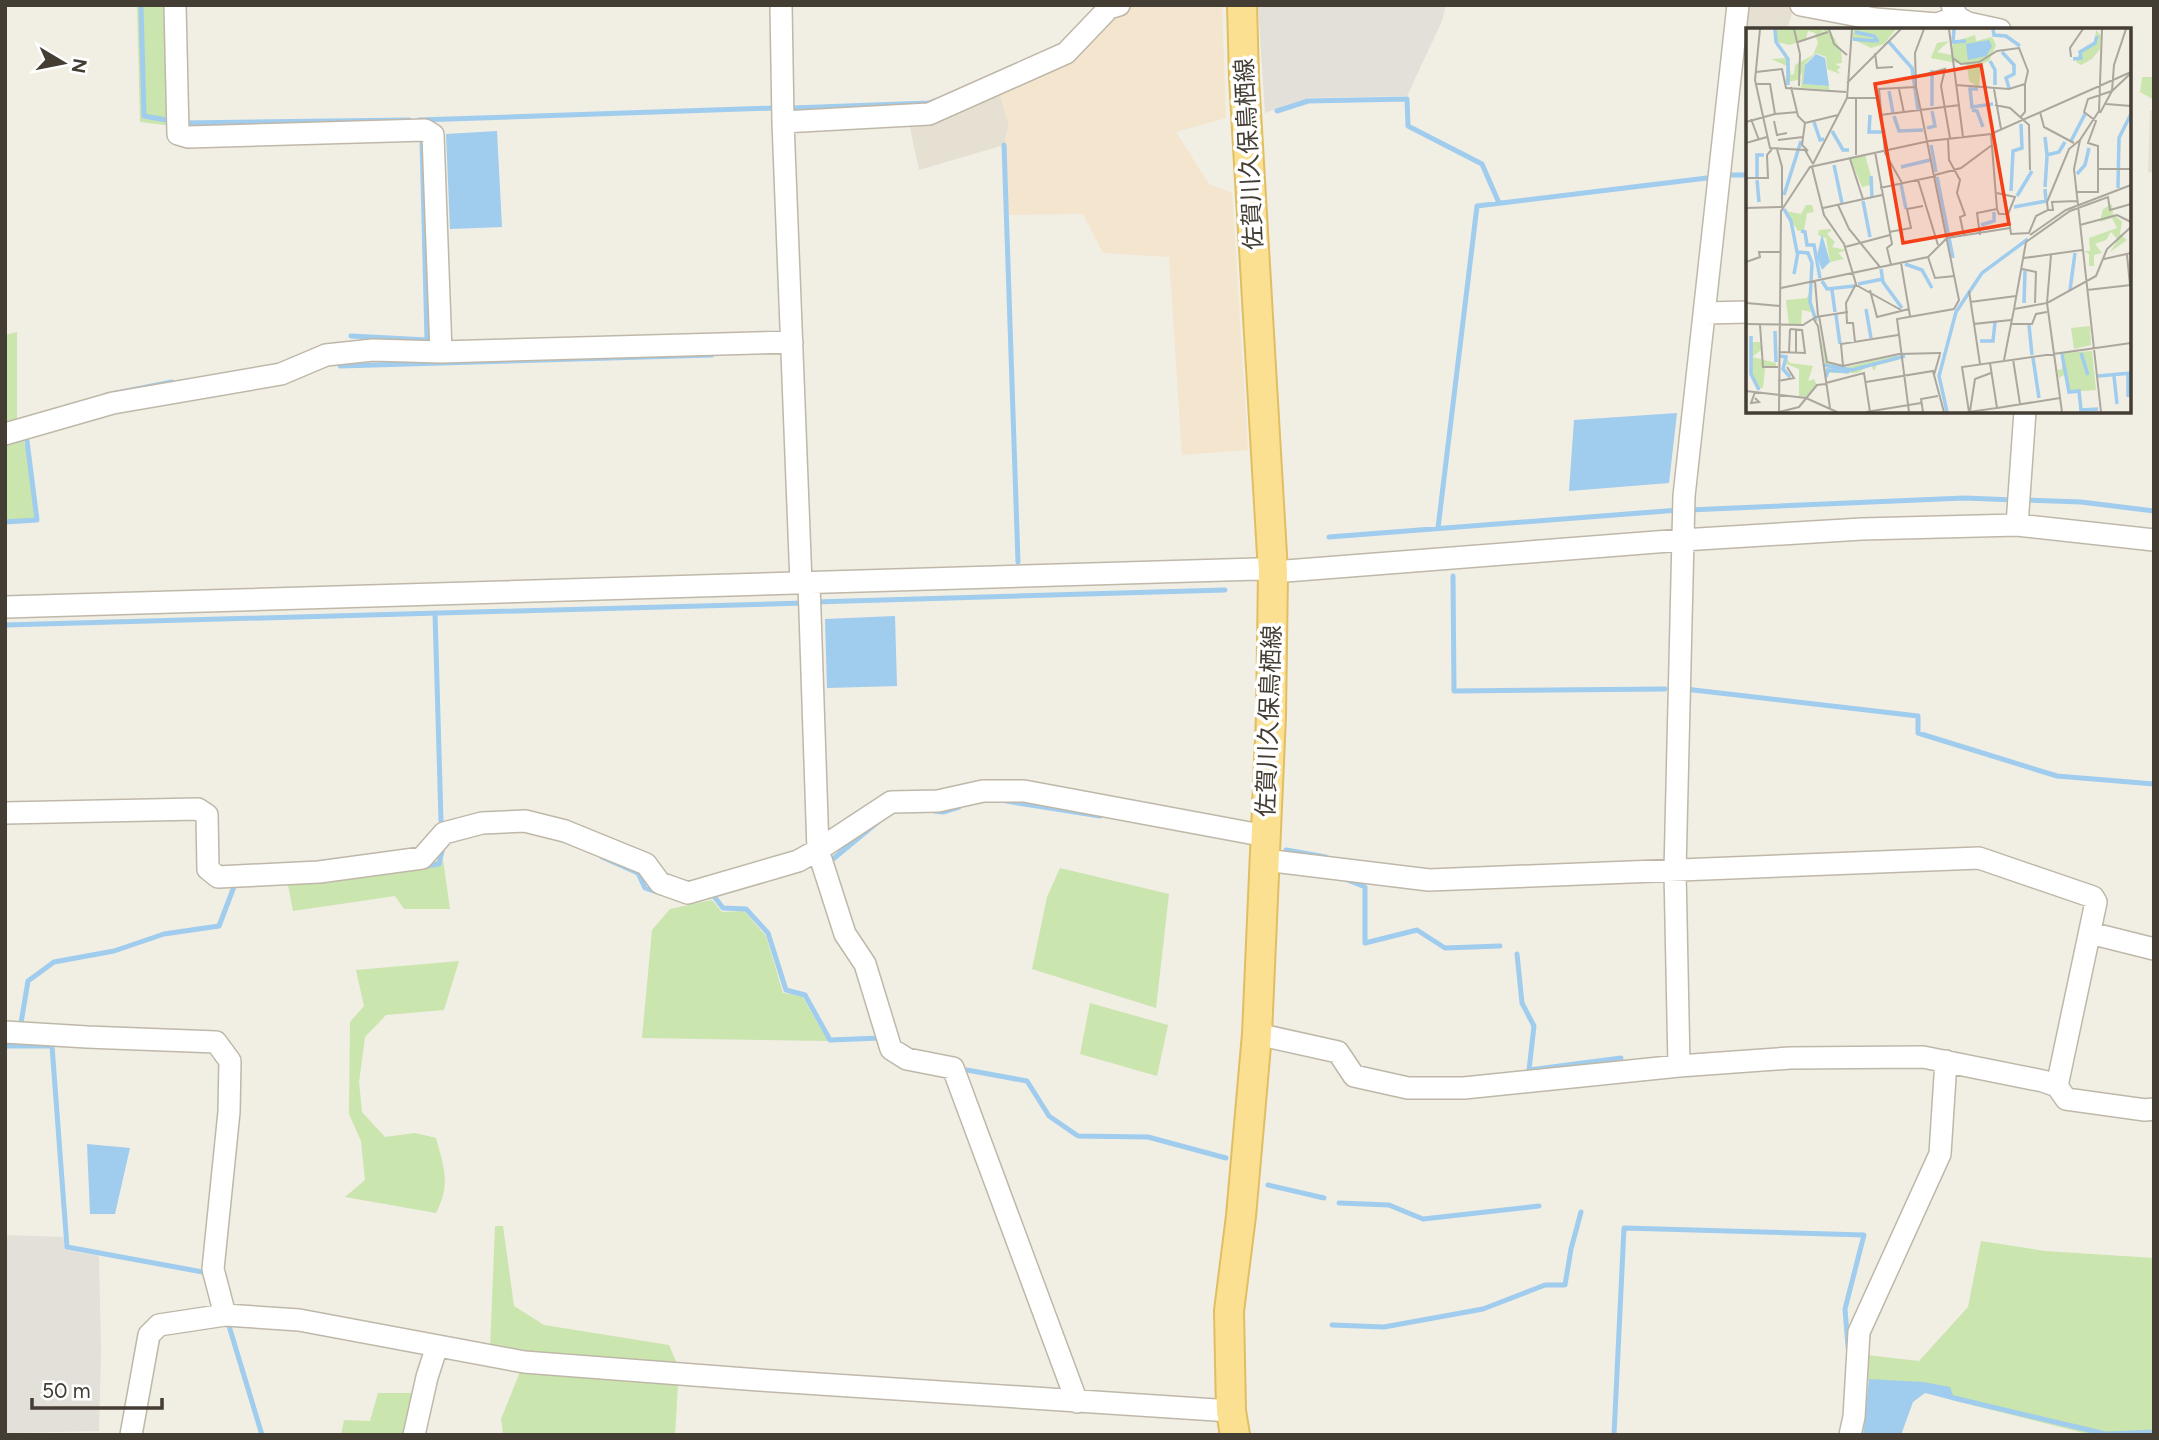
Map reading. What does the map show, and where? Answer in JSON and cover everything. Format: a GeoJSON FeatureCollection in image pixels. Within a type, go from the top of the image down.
{"type":"FeatureCollection","features":[{"type":"Feature","properties":{"kind":"main road","name":"佐賀川久保鳥栖線"},"geometry":{"type":"LineString","coordinates":[[1233,1423],[1229,1311],[1241,1216],[1257,1034],[1271,716],[1273,572],[1242,5]]}},
{"type":"Feature","properties":{"kind":"street"},"geometry":{"type":"LineString","coordinates":[[174,5],[178,134],[188,137],[425,130],[433,135],[441,352]]}},
{"type":"Feature","properties":{"kind":"street"},"geometry":{"type":"LineString","coordinates":[[781,5],[792,342],[805,583],[810,613],[818,850],[845,934],[865,964],[891,1049],[907,1059],[953,1068],[1077,1402]]}},
{"type":"Feature","properties":{"kind":"street"},"geometry":{"type":"LineString","coordinates":[[783,122],[929,114],[1066,53],[1109,8],[1119,5]]}},
{"type":"Feature","properties":{"kind":"street"},"geometry":{"type":"LineString","coordinates":[[1679,1066],[1675,871],[1684,496],[1738,5]]}},
{"type":"Feature","properties":{"kind":"street"},"geometry":{"type":"LineString","coordinates":[[1801,5],[1875,19],[1937,24],[1954,11],[1968,23],[1991,28]]}},
{"type":"Feature","properties":{"kind":"street"},"geometry":{"type":"LineString","coordinates":[[1704,313],[1746,312]]}},
{"type":"Feature","properties":{"kind":"street"},"geometry":{"type":"LineString","coordinates":[[5,434],[113,403],[281,374],[326,355],[373,350],[441,352],[792,342]]}},
{"type":"Feature","properties":{"kind":"street"},"geometry":{"type":"LineString","coordinates":[[2019,507],[2025,413]]}},
{"type":"Feature","properties":{"kind":"street"},"geometry":{"type":"LineString","coordinates":[[5,607],[1257,569],[1273,572],[1683,531],[1862,528],[2019,507],[2154,540]]}},
{"type":"Feature","properties":{"kind":"street"},"geometry":{"type":"LineString","coordinates":[[5,813],[198,809],[207,815],[208,869],[218,877],[319,872],[422,858],[444,833],[482,823],[525,821],[565,831],[646,864],[660,883],[688,893],[798,861],[891,802],[938,801],[984,791],[1024,791],[1265,848],[1429,880],[1979,858],[2093,897],[2096,902],[2057,1086]]}},
{"type":"Feature","properties":{"kind":"street"},"geometry":{"type":"LineString","coordinates":[[2090,933],[2154,949]]}},
{"type":"Feature","properties":{"kind":"street"},"geometry":{"type":"LineString","coordinates":[[5,1032],[216,1042],[230,1061],[229,1112],[213,1269],[225,1315]]}},
{"type":"Feature","properties":{"kind":"street"},"geometry":{"type":"LineString","coordinates":[[1257,1034],[1338,1052],[1354,1076],[1408,1088],[1464,1088],[1679,1066],[1804,1058],[1923,1057],[2043,1081],[2057,1086],[2066,1099],[2154,1109]]}},
{"type":"Feature","properties":{"kind":"street"},"geometry":{"type":"LineString","coordinates":[[1850,1435],[1854,1417],[1859,1332],[1940,1154],[1946,1061]]}},
{"type":"Feature","properties":{"kind":"street"},"geometry":{"type":"LineString","coordinates":[[131,1435],[149,1335],[159,1325],[225,1315],[299,1320],[524,1362],[1077,1402],[1233,1423]]}},
{"type":"Feature","properties":{"kind":"street"},"geometry":{"type":"LineString","coordinates":[[414,1435],[437,1346]]}},
{"type":"Feature","properties":{"kind":"shaded area"},"geometry":{"type":"Polygon","coordinates":[[[1138,5],[1222,5],[1226,118],[1176,132],[1209,184],[1232,193],[1248,450],[1182,455],[1169,257],[1103,253],[1083,214],[1006,215],[1004,145],[1009,125],[998,89],[1111,12],[1138,5]]]}},
{"type":"Feature","properties":{"kind":"shaded area"},"geometry":{"type":"Polygon","coordinates":[[[1258,5],[1446,5],[1442,21],[1407,96],[1309,98],[1265,113],[1258,5]]]}},
{"type":"Feature","properties":{"kind":"shaded area"},"geometry":{"type":"Polygon","coordinates":[[[1735,5],[1877,5],[1874,24],[1793,10],[1788,28],[1746,28],[1746,38],[1731,35],[1735,5]]]}},
{"type":"Feature","properties":{"kind":"shaded area"},"geometry":{"type":"Polygon","coordinates":[[[998,89],[1009,125],[1004,145],[919,170],[909,123],[998,89]]]}},
{"type":"Feature","properties":{"kind":"shaded area"},"geometry":{"type":"Polygon","coordinates":[[[2154,109],[2154,173],[2148,172],[2150,111],[2154,109]]]}},
{"type":"Feature","properties":{"kind":"shaded area"},"geometry":{"type":"Polygon","coordinates":[[[5,1235],[63,1237],[66,1250],[99,1256],[99,1431],[5,1433],[5,1235]]]}},
{"type":"Feature","properties":{"kind":"green space"},"geometry":{"type":"Polygon","coordinates":[[[137,5],[168,5],[172,126],[140,122],[137,5]]]}},
{"type":"Feature","properties":{"kind":"green space"},"geometry":{"type":"Polygon","coordinates":[[[2142,77],[2154,77],[2154,100],[2140,92],[2142,77]]]}},
{"type":"Feature","properties":{"kind":"green space"},"geometry":{"type":"Polygon","coordinates":[[[17,332],[17,417],[31,467],[39,521],[5,524],[5,335],[17,332]]]}},
{"type":"Feature","properties":{"kind":"green space"},"geometry":{"type":"Polygon","coordinates":[[[443,860],[450,909],[404,909],[395,896],[293,911],[287,880],[443,860]]]}},
{"type":"Feature","properties":{"kind":"green space"},"geometry":{"type":"Polygon","coordinates":[[[1060,868],[1169,894],[1156,1008],[1032,969],[1047,897],[1060,868]]]}},
{"type":"Feature","properties":{"kind":"green space"},"geometry":{"type":"Polygon","coordinates":[[[712,900],[722,912],[744,911],[766,936],[783,993],[802,996],[828,1041],[642,1038],[652,930],[670,909],[712,900]]]}},
{"type":"Feature","properties":{"kind":"green space"},"geometry":{"type":"Polygon","coordinates":[[[459,961],[444,1010],[386,1015],[365,1037],[359,1082],[362,1112],[385,1137],[415,1133],[436,1138],[445,1176],[441,1203],[436,1213],[345,1197],[365,1180],[361,1141],[349,1114],[350,1022],[364,1006],[356,970],[459,961]]]}},
{"type":"Feature","properties":{"kind":"green space"},"geometry":{"type":"Polygon","coordinates":[[[1090,1003],[1168,1025],[1157,1076],[1080,1054],[1090,1003]]]}},
{"type":"Feature","properties":{"kind":"green space"},"geometry":{"type":"Polygon","coordinates":[[[495,1226],[503,1226],[514,1306],[544,1325],[669,1345],[679,1369],[675,1435],[503,1433],[501,1419],[526,1357],[490,1349],[495,1226]]]}},
{"type":"Feature","properties":{"kind":"green space"},"geometry":{"type":"Polygon","coordinates":[[[1981,1241],[2045,1251],[2154,1258],[2154,1435],[2092,1435],[1952,1400],[1954,1398],[1869,1379],[1868,1384],[1856,1382],[1858,1354],[1919,1361],[1968,1307],[1981,1241]]]}},
{"type":"Feature","properties":{"kind":"green space"},"geometry":{"type":"Polygon","coordinates":[[[378,1393],[417,1393],[408,1435],[341,1435],[344,1420],[370,1421],[378,1393]]]}},
{"type":"Feature","properties":{"kind":"water"},"geometry":{"type":"Polygon","coordinates":[[[497,131],[502,227],[450,229],[446,134],[497,131]]]}},
{"type":"Feature","properties":{"kind":"water"},"geometry":{"type":"Polygon","coordinates":[[[1677,413],[1669,483],[1569,491],[1574,420],[1677,413]]]}},
{"type":"Feature","properties":{"kind":"water"},"geometry":{"type":"Polygon","coordinates":[[[895,616],[897,686],[827,688],[825,619],[895,616]]]}},
{"type":"Feature","properties":{"kind":"water"},"geometry":{"type":"Polygon","coordinates":[[[87,1144],[130,1148],[115,1214],[90,1214],[87,1144]]]}},
{"type":"Feature","properties":{"kind":"water"},"geometry":{"type":"Polygon","coordinates":[[[1869,1379],[1923,1382],[1950,1387],[1954,1398],[1952,1400],[1925,1393],[1913,1402],[1901,1435],[1863,1435],[1869,1379]]]}},
{"type":"Feature","properties":{"kind":"waterway"},"geometry":{"type":"LineString","coordinates":[[141,5],[144,116],[172,121]]}},
{"type":"Feature","properties":{"kind":"waterway"},"geometry":{"type":"LineString","coordinates":[[1277,111],[1308,101],[1407,99],[1408,126],[1482,164],[1499,203]]}},
{"type":"Feature","properties":{"kind":"waterway"},"geometry":{"type":"LineString","coordinates":[[792,108],[934,101]]}},
{"type":"Feature","properties":{"kind":"waterway"},"geometry":{"type":"LineString","coordinates":[[419,120],[774,108]]}},
{"type":"Feature","properties":{"kind":"waterway"},"geometry":{"type":"LineString","coordinates":[[185,123],[409,120]]}},
{"type":"Feature","properties":{"kind":"waterway"},"geometry":{"type":"LineString","coordinates":[[351,336],[427,340],[422,140]]}},
{"type":"Feature","properties":{"kind":"waterway"},"geometry":{"type":"LineString","coordinates":[[1004,145],[1018,562]]}},
{"type":"Feature","properties":{"kind":"waterway"},"geometry":{"type":"LineString","coordinates":[[1732,175],[1746,175]]}},
{"type":"Feature","properties":{"kind":"waterway"},"geometry":{"type":"LineString","coordinates":[[1438,528],[1477,206],[1707,178]]}},
{"type":"Feature","properties":{"kind":"waterway"},"geometry":{"type":"LineString","coordinates":[[340,366],[712,355]]}},
{"type":"Feature","properties":{"kind":"waterway"},"geometry":{"type":"LineString","coordinates":[[106,395],[172,382]]}},
{"type":"Feature","properties":{"kind":"waterway"},"geometry":{"type":"LineString","coordinates":[[5,522],[37,520],[27,441]]}},
{"type":"Feature","properties":{"kind":"waterway"},"geometry":{"type":"LineString","coordinates":[[1689,510],[1964,498],[2015,500]]}},
{"type":"Feature","properties":{"kind":"waterway"},"geometry":{"type":"LineString","coordinates":[[2025,500],[2081,502],[2154,511]]}},
{"type":"Feature","properties":{"kind":"waterway"},"geometry":{"type":"LineString","coordinates":[[1329,537],[1679,510]]}},
{"type":"Feature","properties":{"kind":"waterway"},"geometry":{"type":"LineString","coordinates":[[1453,576],[1454,691],[1665,689]]}},
{"type":"Feature","properties":{"kind":"waterway"},"geometry":{"type":"LineString","coordinates":[[815,602],[1225,590]]}},
{"type":"Feature","properties":{"kind":"waterway"},"geometry":{"type":"LineString","coordinates":[[5,625],[805,603]]}},
{"type":"Feature","properties":{"kind":"waterway"},"geometry":{"type":"LineString","coordinates":[[435,613],[441,821]]}},
{"type":"Feature","properties":{"kind":"waterway"},"geometry":{"type":"LineString","coordinates":[[1685,689],[1918,716],[1918,733],[2057,776],[2154,784]]}},
{"type":"Feature","properties":{"kind":"waterway"},"geometry":{"type":"LineString","coordinates":[[1006,801],[1100,816]]}},
{"type":"Feature","properties":{"kind":"waterway"},"geometry":{"type":"LineString","coordinates":[[934,811],[943,812],[959,807]]}},
{"type":"Feature","properties":{"kind":"waterway"},"geometry":{"type":"LineString","coordinates":[[833,859],[879,821]]}},
{"type":"Feature","properties":{"kind":"waterway"},"geometry":{"type":"LineString","coordinates":[[421,867],[439,864],[443,847]]}},
{"type":"Feature","properties":{"kind":"waterway"},"geometry":{"type":"LineString","coordinates":[[1286,850],[1326,857]]}},
{"type":"Feature","properties":{"kind":"waterway"},"geometry":{"type":"LineString","coordinates":[[602,857],[638,873],[645,888],[660,893]]}},
{"type":"Feature","properties":{"kind":"waterway"},"geometry":{"type":"LineString","coordinates":[[1343,878],[1365,887],[1365,943],[1417,930],[1445,948],[1500,946]]}},
{"type":"Feature","properties":{"kind":"waterway"},"geometry":{"type":"LineString","coordinates":[[21,1023],[28,981],[54,962],[114,951],[164,934],[219,926],[235,884],[238,884]]}},
{"type":"Feature","properties":{"kind":"waterway"},"geometry":{"type":"LineString","coordinates":[[713,895],[723,908],[746,909],[768,933],[786,990],[805,995],[830,1040],[880,1038]]}},
{"type":"Feature","properties":{"kind":"waterway"},"geometry":{"type":"LineString","coordinates":[[1517,954],[1522,1003],[1534,1026],[1529,1070],[1621,1058]]}},
{"type":"Feature","properties":{"kind":"waterway"},"geometry":{"type":"LineString","coordinates":[[5,1046],[52,1046],[67,1247],[208,1273]]}},
{"type":"Feature","properties":{"kind":"waterway"},"geometry":{"type":"LineString","coordinates":[[967,1070],[1027,1081],[1049,1116],[1078,1136],[1148,1137],[1226,1158]]}},
{"type":"Feature","properties":{"kind":"waterway"},"geometry":{"type":"LineString","coordinates":[[1268,1185],[1324,1198]]}},
{"type":"Feature","properties":{"kind":"waterway"},"geometry":{"type":"LineString","coordinates":[[1339,1203],[1389,1205],[1423,1219],[1539,1206]]}},
{"type":"Feature","properties":{"kind":"waterway"},"geometry":{"type":"LineString","coordinates":[[1332,1325],[1384,1327],[1483,1309],[1545,1285],[1565,1285],[1581,1212]]}},
{"type":"Feature","properties":{"kind":"waterway"},"geometry":{"type":"LineString","coordinates":[[1614,1435],[1624,1228],[1864,1235],[1845,1309],[1848,1347]]}},
{"type":"Feature","properties":{"kind":"waterway"},"geometry":{"type":"LineString","coordinates":[[229,1326],[262,1435]]}},
{"type":"Feature","properties":{"kind":"waterway"},"geometry":{"type":"LineString","coordinates":[[1954,1398],[2106,1434],[2154,1432]]}}]}
